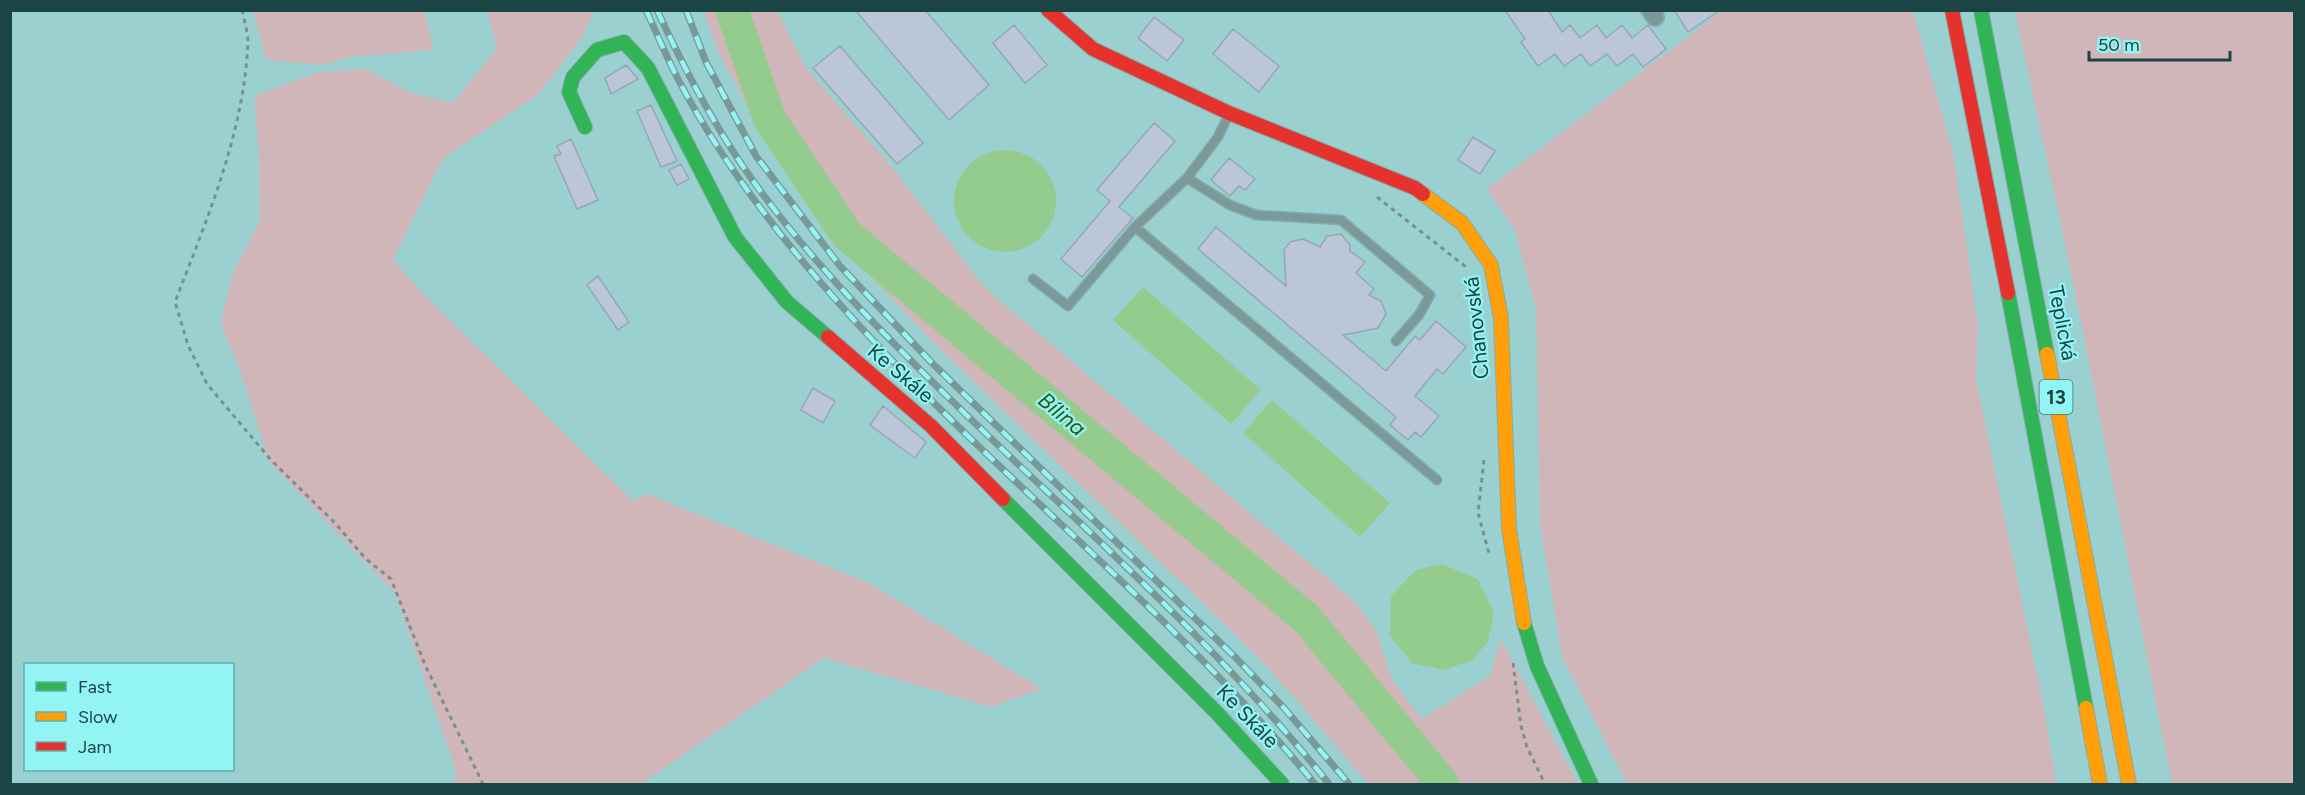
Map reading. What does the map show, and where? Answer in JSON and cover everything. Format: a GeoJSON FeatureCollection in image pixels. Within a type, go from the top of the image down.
{"type":"FeatureCollection","features":[{"type":"Feature","properties":{"kind":"main road","name":"Chanovská"},"geometry":{"type":"LineString","coordinates":[[1048,10],[1093,49],[1229,113],[1415,188],[1462,223],[1491,265],[1501,318],[1509,529],[1521,613],[1537,666],[1591,784]]}},
{"type":"Feature","properties":{"kind":"main road","name":"13"},"geometry":{"type":"LineString","coordinates":[[1952,10],[2010,301],[2100,784]]}},
{"type":"Feature","properties":{"kind":"main road","name":"Teplická"},"geometry":{"type":"LineString","coordinates":[[1981,10],[2129,784]]}},
{"type":"Feature","properties":{"kind":"main road","name":"Ke Skále"},"geometry":{"type":"LineString","coordinates":[[585,127],[569,92],[573,77],[597,50],[624,42],[648,68],[735,237],[787,302],[931,426],[1217,713],[1282,784]]}},
{"type":"Feature","properties":{"kind":"lane"},"geometry":{"type":"LineString","coordinates":[[1033,279],[1068,306],[1135,227],[1187,178],[1218,137],[1229,113]]}},
{"type":"Feature","properties":{"kind":"lane"},"geometry":{"type":"LineString","coordinates":[[1187,178],[1230,205],[1256,215],[1341,220],[1430,296],[1419,315],[1396,341]]}},
{"type":"Feature","properties":{"kind":"lane"},"geometry":{"type":"LineString","coordinates":[[1135,227],[1437,480]]}},
{"type":"Feature","properties":{"kind":"path"},"geometry":{"type":"LineString","coordinates":[[242,10],[248,40],[242,90],[226,162],[201,240],[175,302],[188,345],[207,384],[271,460],[335,523],[366,559],[391,579],[426,667],[483,784]]}},
{"type":"Feature","properties":{"kind":"path"},"geometry":{"type":"LineString","coordinates":[[1371,192],[1472,272]]}},
{"type":"Feature","properties":{"kind":"path"},"geometry":{"type":"LineString","coordinates":[[1484,458],[1478,513],[1490,558]]}},
{"type":"Feature","properties":{"kind":"path"},"geometry":{"type":"LineString","coordinates":[[1512,653],[1521,726],[1527,747],[1545,784]]}},
{"type":"Feature","properties":{"kind":"shaded area"},"geometry":{"type":"Polygon","coordinates":[[[253,11],[424,11],[434,50],[349,57],[321,65],[266,60],[253,11]]]}},
{"type":"Feature","properties":{"kind":"shaded area"},"geometry":{"type":"Polygon","coordinates":[[[487,11],[594,11],[584,34],[539,94],[443,158],[393,260],[420,290],[633,501],[647,494],[869,583],[1042,689],[991,707],[824,658],[641,784],[453,784],[456,770],[395,593],[269,462],[240,370],[221,323],[232,275],[260,221],[259,154],[254,96],[319,72],[365,69],[411,93],[453,103],[497,48],[487,11]]]}},
{"type":"Feature","properties":{"kind":"shaded area"},"geometry":{"type":"Polygon","coordinates":[[[703,11],[777,11],[807,69],[896,172],[985,288],[1354,601],[1375,628],[1393,681],[1422,719],[1490,676],[1501,639],[1578,784],[1368,784],[1248,647],[942,351],[852,256],[770,148],[720,55],[703,11]]]}},
{"type":"Feature","properties":{"kind":"shaded area"},"geometry":{"type":"Polygon","coordinates":[[[1722,11],[1913,11],[1954,157],[1978,325],[1976,379],[2045,713],[2056,784],[1627,784],[1562,656],[1540,523],[1536,309],[1515,230],[1487,189],[1722,11]]]}},
{"type":"Feature","properties":{"kind":"shaded area"},"geometry":{"type":"Polygon","coordinates":[[[2015,11],[2294,11],[2294,784],[2172,784],[2074,286],[2015,11]]]}},
{"type":"Feature","properties":{"kind":"shaded area"},"geometry":{"type":"Polygon","coordinates":[[[1005,150],[1034,158],[1048,172],[1056,201],[1048,230],[1034,244],[1005,252],[976,244],[962,230],[954,201],[962,172],[976,158],[1005,150]]]}},
{"type":"Feature","properties":{"kind":"shaded area"},"geometry":{"type":"Polygon","coordinates":[[[1143,287],[1261,390],[1231,424],[1113,320],[1143,287]]]}},
{"type":"Feature","properties":{"kind":"shaded area"},"geometry":{"type":"Polygon","coordinates":[[[1272,400],[1390,503],[1360,537],[1243,433],[1272,400]]]}},
{"type":"Feature","properties":{"kind":"shaded area"},"geometry":{"type":"Polygon","coordinates":[[[1442,564],[1478,579],[1494,613],[1488,641],[1473,660],[1443,670],[1412,663],[1390,636],[1391,596],[1416,570],[1442,564]]]}},
{"type":"Feature","properties":{"kind":"building"},"geometry":{"type":"Polygon","coordinates":[[[855,10],[925,10],[989,85],[949,120],[855,10]]]}},
{"type":"Feature","properties":{"kind":"building"},"geometry":{"type":"Polygon","coordinates":[[[1505,10],[1548,10],[1562,32],[1570,25],[1580,38],[1597,25],[1606,38],[1622,25],[1632,38],[1648,25],[1666,49],[1643,67],[1633,54],[1617,66],[1607,54],[1590,66],[1581,54],[1564,66],[1555,54],[1538,66],[1521,42],[1525,39],[1505,10]]]}},
{"type":"Feature","properties":{"kind":"building"},"geometry":{"type":"Polygon","coordinates":[[[1674,10],[1720,10],[1688,32],[1674,10]]]}},
{"type":"Feature","properties":{"kind":"building"},"geometry":{"type":"Polygon","coordinates":[[[1154,17],[1184,40],[1167,61],[1138,38],[1154,17]]]}},
{"type":"Feature","properties":{"kind":"building"},"geometry":{"type":"Polygon","coordinates":[[[1014,25],[1047,65],[1025,83],[993,43],[1014,25]]]}},
{"type":"Feature","properties":{"kind":"building"},"geometry":{"type":"Polygon","coordinates":[[[1233,29],[1279,66],[1259,92],[1213,54],[1233,29]]]}},
{"type":"Feature","properties":{"kind":"building"},"geometry":{"type":"Polygon","coordinates":[[[840,46],[923,143],[897,164],[813,68],[840,46]]]}},
{"type":"Feature","properties":{"kind":"building"},"geometry":{"type":"Polygon","coordinates":[[[626,65],[638,79],[611,94],[605,78],[626,65]]]}},
{"type":"Feature","properties":{"kind":"building"},"geometry":{"type":"Polygon","coordinates":[[[651,105],[677,161],[661,167],[637,111],[651,105]]]}},
{"type":"Feature","properties":{"kind":"building"},"geometry":{"type":"Polygon","coordinates":[[[1154,123],[1175,141],[1119,207],[1133,218],[1082,277],[1061,259],[1110,201],[1097,190],[1154,123]]]}},
{"type":"Feature","properties":{"kind":"building"},"geometry":{"type":"Polygon","coordinates":[[[1473,137],[1495,151],[1480,174],[1458,160],[1473,137]]]}},
{"type":"Feature","properties":{"kind":"building"},"geometry":{"type":"Polygon","coordinates":[[[571,139],[598,200],[577,209],[554,156],[561,154],[557,146],[571,139]]]}},
{"type":"Feature","properties":{"kind":"building"},"geometry":{"type":"Polygon","coordinates":[[[1229,158],[1255,179],[1245,190],[1239,186],[1230,196],[1211,180],[1229,158]]]}},
{"type":"Feature","properties":{"kind":"building"},"geometry":{"type":"Polygon","coordinates":[[[681,164],[689,179],[677,185],[669,170],[681,164]]]}},
{"type":"Feature","properties":{"kind":"building"},"geometry":{"type":"Polygon","coordinates":[[[1216,227],[1286,286],[1284,250],[1290,242],[1303,239],[1320,247],[1327,236],[1341,234],[1350,245],[1350,251],[1365,262],[1356,273],[1374,289],[1369,295],[1381,301],[1386,314],[1378,328],[1343,335],[1386,371],[1415,336],[1420,340],[1436,321],[1466,347],[1443,374],[1437,369],[1415,396],[1439,416],[1421,437],[1415,432],[1408,440],[1390,425],[1396,417],[1198,249],[1216,227]]]}},
{"type":"Feature","properties":{"kind":"building"},"geometry":{"type":"Polygon","coordinates":[[[598,276],[629,322],[618,330],[587,285],[598,276]]]}},
{"type":"Feature","properties":{"kind":"building"},"geometry":{"type":"Polygon","coordinates":[[[813,388],[835,401],[823,423],[801,410],[813,388]]]}},
{"type":"Feature","properties":{"kind":"building"},"geometry":{"type":"Polygon","coordinates":[[[883,406],[926,442],[915,458],[870,425],[883,406]]]}},
{"type":"Feature","properties":{"kind":"waterway","name":"Bílina"},"geometry":{"type":"LineString","coordinates":[[732,10],[770,120],[847,235],[1306,618],[1443,784]]}},
{"type":"Feature","properties":{"kind":"railway"},"geometry":{"type":"LineString","coordinates":[[646,10],[679,81],[727,161],[763,212],[822,284],[881,349],[943,411],[1197,654],[1315,784]]}},
{"type":"Feature","properties":{"kind":"railway"},"geometry":{"type":"LineString","coordinates":[[657,10],[718,128],[764,196],[813,257],[920,370],[1193,633],[1286,732],[1329,784]]}},
{"type":"Feature","properties":{"kind":"railway"},"geometry":{"type":"LineString","coordinates":[[686,10],[706,62],[756,156],[840,266],[931,362],[1236,658],[1284,708],[1349,784]]}},
{"type":"Feature","properties":{"kind":"traffic: fast"},"geometry":{"type":"LineString","coordinates":[[1981,10],[2047,354]]}},
{"type":"Feature","properties":{"kind":"traffic: fast"},"geometry":{"type":"LineString","coordinates":[[585,127],[569,92],[573,77],[597,50],[624,42],[648,68],[735,237],[787,302],[828,337]]}},
{"type":"Feature","properties":{"kind":"traffic: fast"},"geometry":{"type":"LineString","coordinates":[[2008,293],[2086,708]]}},
{"type":"Feature","properties":{"kind":"traffic: fast"},"geometry":{"type":"LineString","coordinates":[[1003,499],[1217,713],[1282,784]]}},
{"type":"Feature","properties":{"kind":"traffic: fast"},"geometry":{"type":"LineString","coordinates":[[1524,623],[1537,666],[1591,784]]}},
{"type":"Feature","properties":{"kind":"traffic: slow"},"geometry":{"type":"LineString","coordinates":[[1423,194],[1462,223],[1491,265],[1501,318],[1509,529],[1524,623]]}},
{"type":"Feature","properties":{"kind":"traffic: slow"},"geometry":{"type":"LineString","coordinates":[[2047,354],[2129,784]]}},
{"type":"Feature","properties":{"kind":"traffic: slow"},"geometry":{"type":"LineString","coordinates":[[2086,708],[2100,784]]}},
{"type":"Feature","properties":{"kind":"traffic: jam"},"geometry":{"type":"LineString","coordinates":[[1048,10],[1093,49],[1229,113],[1415,188],[1423,194]]}},
{"type":"Feature","properties":{"kind":"traffic: jam"},"geometry":{"type":"LineString","coordinates":[[1952,10],[2008,293]]}},
{"type":"Feature","properties":{"kind":"traffic: jam"},"geometry":{"type":"LineString","coordinates":[[828,337],[931,426],[1003,499]]}}]}
